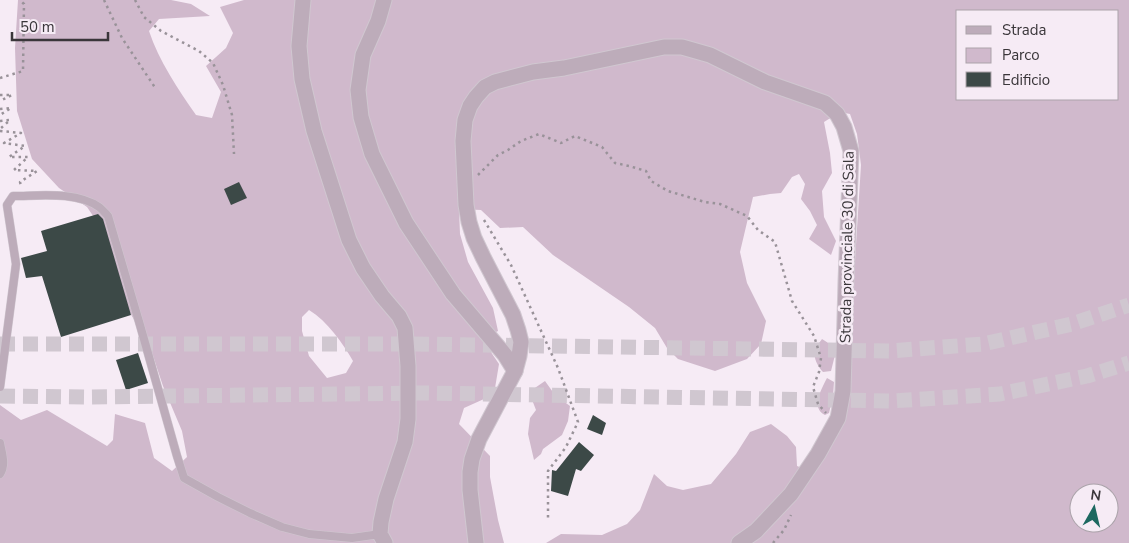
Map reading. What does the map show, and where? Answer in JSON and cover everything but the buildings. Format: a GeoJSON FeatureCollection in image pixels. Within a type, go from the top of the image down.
{"type":"FeatureCollection","features":[{"type":"Feature","properties":{"kind":"street"},"geometry":{"type":"LineString","coordinates":[[303,0],[299,46],[302,79],[314,131],[350,240],[362,268],[399,316],[405,328],[408,366],[408,419],[405,442],[386,499],[382,538]]}},
{"type":"Feature","properties":{"kind":"street"},"geometry":{"type":"LineString","coordinates":[[384,0],[378,21],[363,55],[358,90],[361,117],[372,154],[411,231],[453,294],[515,370]]}},
{"type":"Feature","properties":{"kind":"street","name":"Strada provinciale 30 di Sala"},"geometry":{"type":"LineString","coordinates":[[476,543],[470,490],[472,459],[479,439],[515,370],[520,342],[513,315],[474,238],[469,222],[466,205],[463,141],[465,120],[470,106],[485,87],[495,82],[533,72],[564,68],[664,47],[682,47],[710,55],[765,82],[825,103],[837,114],[844,127],[851,151],[844,391],[838,418],[818,454],[791,494],[756,531],[739,543]]}},
{"type":"Feature","properties":{"kind":"lane"},"geometry":{"type":"LineString","coordinates":[[0,387],[16,264],[7,205],[13,196],[65,196],[80,199],[99,207],[108,216],[184,478],[218,498],[282,527],[309,534],[352,538],[382,538]]}},
{"type":"Feature","properties":{"kind":"lane"},"geometry":{"type":"LineString","coordinates":[[0,443],[4,464],[0,474]]}},
{"type":"Feature","properties":{"kind":"path"},"geometry":{"type":"LineString","coordinates":[[20,0],[24,4]]}},
{"type":"Feature","properties":{"kind":"path"},"geometry":{"type":"LineString","coordinates":[[0,78],[23,71],[24,4],[28,0]]}},
{"type":"Feature","properties":{"kind":"path"},"geometry":{"type":"LineString","coordinates":[[104,0],[122,38],[156,88]]}},
{"type":"Feature","properties":{"kind":"path"},"geometry":{"type":"LineString","coordinates":[[135,0],[144,17],[161,31],[199,51],[213,63],[223,85],[232,115],[234,154]]}},
{"type":"Feature","properties":{"kind":"path"},"geometry":{"type":"LineString","coordinates":[[0,95],[12,95],[0,101]]}},
{"type":"Feature","properties":{"kind":"path"},"geometry":{"type":"LineString","coordinates":[[0,109],[11,108],[0,115]]}},
{"type":"Feature","properties":{"kind":"path"},"geometry":{"type":"LineString","coordinates":[[0,121],[10,120],[0,130]]}},
{"type":"Feature","properties":{"kind":"path"},"geometry":{"type":"LineString","coordinates":[[0,130],[21,133],[4,143],[25,146],[9,157],[28,157],[14,170],[36,171],[20,182],[22,196]]}},
{"type":"Feature","properties":{"kind":"path"},"geometry":{"type":"LineString","coordinates":[[465,189],[498,155],[522,141],[540,134],[561,143],[574,136],[602,147],[615,163],[646,171],[652,181],[668,191],[704,202],[720,204],[747,216],[758,230],[776,242],[792,301],[814,336],[821,358],[813,387],[818,404],[826,413],[830,432]]}},
{"type":"Feature","properties":{"kind":"green space"},"geometry":{"type":"Polygon","coordinates":[[[18,0],[171,0],[191,4],[210,16],[159,19],[149,31],[164,64],[196,115],[212,118],[221,92],[206,66],[226,48],[233,33],[220,7],[244,0],[1129,0],[1129,543],[546,543],[561,534],[602,535],[627,524],[640,510],[654,474],[667,486],[683,490],[711,484],[736,454],[750,432],[771,424],[787,436],[796,447],[797,466],[810,471],[846,408],[851,384],[853,292],[861,165],[857,134],[850,114],[840,112],[824,122],[832,173],[822,191],[824,217],[836,241],[831,255],[809,239],[817,225],[801,199],[805,184],[799,174],[792,177],[781,193],[753,197],[740,252],[747,283],[766,321],[761,344],[747,359],[715,371],[678,359],[667,348],[655,328],[629,307],[553,255],[523,227],[500,228],[481,210],[459,209],[460,234],[468,262],[493,308],[498,331],[482,339],[499,364],[495,388],[484,399],[464,408],[459,424],[490,456],[490,477],[504,543],[0,543],[0,405],[21,420],[47,410],[107,446],[113,440],[115,414],[145,423],[154,458],[172,471],[187,457],[182,431],[163,386],[150,347],[129,311],[104,232],[87,207],[59,188],[32,159],[17,111],[15,48],[18,0]],[[309,310],[302,317],[302,331],[309,356],[327,378],[346,373],[353,361],[334,333],[309,310]]]}},
{"type":"Feature","properties":{"kind":"green space"},"geometry":{"type":"Polygon","coordinates":[[[822,339],[833,346],[835,355],[831,371],[823,372],[815,359],[815,350],[822,339]]]}},
{"type":"Feature","properties":{"kind":"green space"},"geometry":{"type":"Polygon","coordinates":[[[827,378],[834,382],[829,413],[825,415],[818,408],[818,403],[820,392],[827,378]]]}},
{"type":"Feature","properties":{"kind":"green space"},"geometry":{"type":"Polygon","coordinates":[[[545,381],[555,395],[570,406],[568,421],[562,435],[543,449],[541,454],[534,460],[528,434],[530,418],[536,410],[529,392],[545,381]]]}},
{"type":"Feature","properties":{"kind":"tunnel"},"geometry":{"type":"LineString","coordinates":[[0,344],[415,344],[889,351],[983,344],[1072,324],[1129,305]]}},
{"type":"Feature","properties":{"kind":"tunnel"},"geometry":{"type":"LineString","coordinates":[[0,396],[86,397],[424,393],[891,401],[1000,394],[1087,376],[1129,363]]}}]}
